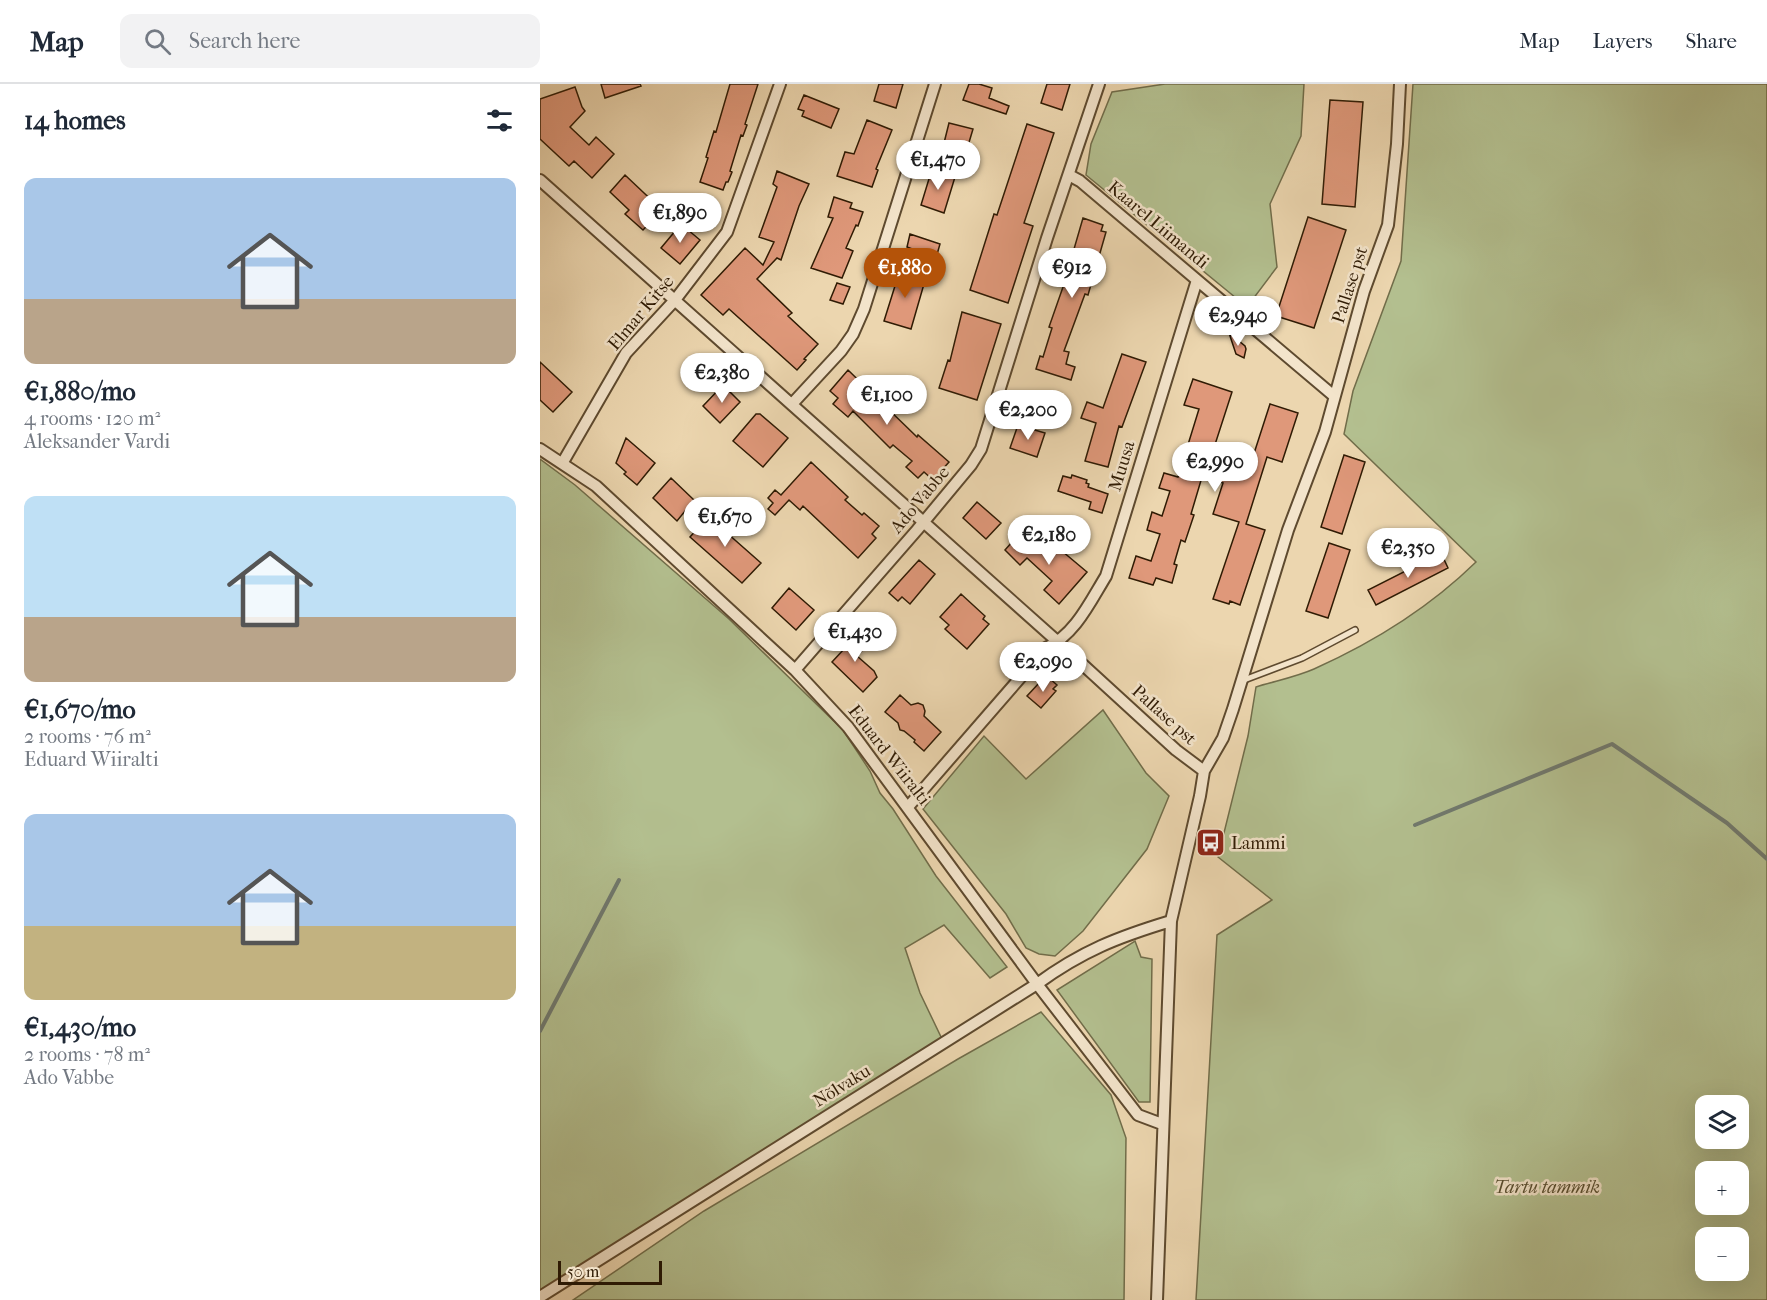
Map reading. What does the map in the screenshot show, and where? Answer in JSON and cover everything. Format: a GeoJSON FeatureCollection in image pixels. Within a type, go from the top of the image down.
{"type":"FeatureCollection","features":[{"type":"Feature","properties":{"kind":"street","name":"Elmar Kitse"},"geometry":{"type":"LineString","coordinates":[[563,462],[626,353],[675,300],[727,232],[780,84]]}},
{"type":"Feature","properties":{"kind":"street"},"geometry":{"type":"LineString","coordinates":[[792,404],[841,351],[864,309],[935,84]]}},
{"type":"Feature","properties":{"kind":"street","name":"Ado Vabbe"},"geometry":{"type":"LineString","coordinates":[[795,670],[971,465],[981,449],[1047,238],[1099,84]]}},
{"type":"Feature","properties":{"kind":"street","name":"Pallase pst"},"geometry":{"type":"LineString","coordinates":[[540,180],[1176,750],[1204,771],[1223,738],[1288,530],[1325,432],[1364,291],[1388,225],[1397,144],[1400,84]]}},
{"type":"Feature","properties":{"kind":"street","name":"Kaarel Liimandi"},"geometry":{"type":"LineString","coordinates":[[1069,175],[1080,181],[1335,396]]}},
{"type":"Feature","properties":{"kind":"street","name":"Muusa"},"geometry":{"type":"LineString","coordinates":[[908,807],[1046,648],[1058,642],[1081,616],[1106,576],[1197,280]]}},
{"type":"Feature","properties":{"kind":"street","name":"Eduard Wiiralti"},"geometry":{"type":"LineString","coordinates":[[540,449],[563,462],[596,486],[795,670],[848,727],[1036,984],[1138,1115],[1162,1124]]}},
{"type":"Feature","properties":{"kind":"street"},"geometry":{"type":"LineString","coordinates":[[1157,1300],[1171,921],[1204,771]]}},
{"type":"Feature","properties":{"kind":"street","name":"Nõlvaku"},"geometry":{"type":"LineString","coordinates":[[540,1297],[1061,966],[1121,936],[1171,921]]}},
{"type":"Feature","properties":{"kind":"lane"},"geometry":{"type":"LineString","coordinates":[[1242,680],[1302,658],[1355,630]]}},
{"type":"Feature","properties":{"kind":"green space"},"geometry":{"type":"Polygon","coordinates":[[[1165,84],[1304,84],[1301,136],[1270,204],[1277,267],[1247,307],[1086,175],[1091,144],[1112,92],[1165,84]]]}},
{"type":"Feature","properties":{"kind":"green space","name":"Tartu tammik"},"geometry":{"type":"Polygon","coordinates":[[[1413,84],[1767,84],[1767,1300],[1196,1300],[1217,935],[1272,900],[1218,857],[1248,736],[1256,687],[1314,669],[1379,636],[1420,609],[1476,562],[1344,434],[1353,391],[1401,261],[1413,84]]]}},
{"type":"Feature","properties":{"kind":"green space"},"geometry":{"type":"Polygon","coordinates":[[[540,459],[575,485],[729,619],[843,730],[870,771],[880,793],[893,809],[936,876],[1007,967],[990,978],[944,925],[905,948],[920,993],[942,1039],[540,1296],[540,459]]]}},
{"type":"Feature","properties":{"kind":"green space"},"geometry":{"type":"Polygon","coordinates":[[[1103,710],[1146,773],[1169,796],[1147,849],[1083,931],[1055,956],[1039,954],[1026,948],[1006,914],[923,809],[984,736],[1026,779],[1103,710]]]}},
{"type":"Feature","properties":{"kind":"green space"},"geometry":{"type":"Polygon","coordinates":[[[1135,941],[1141,957],[1152,959],[1150,1102],[1139,1102],[1057,990],[1135,941]]]}},
{"type":"Feature","properties":{"kind":"green space"},"geometry":{"type":"Polygon","coordinates":[[[1041,1012],[1111,1095],[1126,1138],[1124,1300],[573,1300],[704,1211],[1041,1012]]]}},
{"type":"Feature","properties":{"kind":"building"},"geometry":{"type":"Polygon","coordinates":[[[601,84],[640,84],[641,86],[605,98],[601,84]]]}},
{"type":"Feature","properties":{"kind":"building"},"geometry":{"type":"Polygon","coordinates":[[[730,84],[758,84],[745,124],[747,125],[743,136],[741,135],[730,171],[732,172],[723,190],[700,182],[730,84]]]}},
{"type":"Feature","properties":{"kind":"building"},"geometry":{"type":"Polygon","coordinates":[[[879,84],[903,84],[896,108],[874,101],[879,84]]]}},
{"type":"Feature","properties":{"kind":"building"},"geometry":{"type":"Polygon","coordinates":[[[969,84],[992,88],[989,98],[1009,106],[1006,114],[963,100],[969,84]]]}},
{"type":"Feature","properties":{"kind":"building"},"geometry":{"type":"Polygon","coordinates":[[[1047,84],[1070,84],[1062,110],[1041,103],[1047,84]]]}},
{"type":"Feature","properties":{"kind":"building"},"geometry":{"type":"Polygon","coordinates":[[[575,87],[585,111],[570,127],[589,145],[596,137],[614,154],[592,178],[574,161],[569,166],[540,139],[540,99],[575,87]]]}},
{"type":"Feature","properties":{"kind":"building"},"geometry":{"type":"Polygon","coordinates":[[[804,95],[839,109],[831,128],[802,116],[804,111],[798,109],[804,95]]]}},
{"type":"Feature","properties":{"kind":"building"},"geometry":{"type":"Polygon","coordinates":[[[1330,100],[1363,102],[1355,207],[1322,204],[1330,100]]]}},
{"type":"Feature","properties":{"kind":"building"},"geometry":{"type":"Polygon","coordinates":[[[867,120],[892,130],[876,169],[878,170],[872,187],[837,176],[845,152],[854,154],[867,120]]]}},
{"type":"Feature","properties":{"kind":"building"},"geometry":{"type":"Polygon","coordinates":[[[949,123],[973,129],[967,149],[944,143],[949,123]]]}},
{"type":"Feature","properties":{"kind":"building"},"geometry":{"type":"Polygon","coordinates":[[[1027,124],[1054,133],[1024,223],[1033,226],[1008,303],[970,290],[994,214],[997,215],[1027,124]]]}},
{"type":"Feature","properties":{"kind":"building"},"geometry":{"type":"Polygon","coordinates":[[[932,169],[955,177],[944,213],[921,205],[932,169]]]}},
{"type":"Feature","properties":{"kind":"building"},"geometry":{"type":"Polygon","coordinates":[[[777,171],[809,184],[781,260],[777,258],[757,279],[792,313],[788,316],[818,344],[797,370],[729,309],[723,315],[701,295],[745,248],[763,265],[774,242],[759,237],[777,187],[773,184],[777,171]]]}},
{"type":"Feature","properties":{"kind":"building"},"geometry":{"type":"Polygon","coordinates":[[[625,175],[662,210],[643,230],[625,214],[629,210],[610,192],[625,175]]]}},
{"type":"Feature","properties":{"kind":"building"},"geometry":{"type":"Polygon","coordinates":[[[834,197],[852,203],[850,208],[863,212],[846,248],[853,251],[842,278],[811,268],[833,218],[828,217],[834,197]]]}},
{"type":"Feature","properties":{"kind":"building"},"geometry":{"type":"Polygon","coordinates":[[[1308,217],[1346,230],[1314,328],[1276,316],[1308,217]]]}},
{"type":"Feature","properties":{"kind":"building"},"geometry":{"type":"Polygon","coordinates":[[[1083,218],[1103,225],[1101,231],[1106,232],[1088,295],[1085,294],[1064,351],[1069,352],[1066,364],[1075,367],[1071,380],[1036,369],[1040,356],[1043,357],[1052,328],[1049,327],[1083,218]]]}},
{"type":"Feature","properties":{"kind":"building"},"geometry":{"type":"Polygon","coordinates":[[[681,224],[700,240],[680,264],[661,248],[681,224]]]}},
{"type":"Feature","properties":{"kind":"building"},"geometry":{"type":"Polygon","coordinates":[[[910,234],[940,244],[936,258],[907,247],[910,234]]]}},
{"type":"Feature","properties":{"kind":"building"},"geometry":{"type":"Polygon","coordinates":[[[900,270],[926,277],[911,329],[884,321],[900,270]]]}},
{"type":"Feature","properties":{"kind":"building"},"geometry":{"type":"Polygon","coordinates":[[[837,283],[850,287],[843,304],[830,300],[837,283]]]}},
{"type":"Feature","properties":{"kind":"building"},"geometry":{"type":"Polygon","coordinates":[[[962,312],[1001,324],[977,400],[939,388],[948,360],[950,361],[962,312]]]}},
{"type":"Feature","properties":{"kind":"building"},"geometry":{"type":"Polygon","coordinates":[[[1229,333],[1245,346],[1244,358],[1236,354],[1229,333]]]}},
{"type":"Feature","properties":{"kind":"building"},"geometry":{"type":"Polygon","coordinates":[[[1122,354],[1146,362],[1122,427],[1119,426],[1108,467],[1085,461],[1096,423],[1081,418],[1087,402],[1103,408],[1122,354]]]}},
{"type":"Feature","properties":{"kind":"building"},"geometry":{"type":"Polygon","coordinates":[[[540,362],[572,392],[553,412],[540,400],[540,362]]]}},
{"type":"Feature","properties":{"kind":"building"},"geometry":{"type":"Polygon","coordinates":[[[848,370],[917,437],[918,435],[949,462],[933,480],[924,472],[918,478],[906,467],[912,461],[893,445],[890,448],[853,411],[848,417],[833,404],[838,398],[830,391],[848,370]]]}},
{"type":"Feature","properties":{"kind":"building"},"geometry":{"type":"Polygon","coordinates":[[[1193,379],[1232,392],[1210,460],[1248,472],[1270,404],[1298,413],[1282,462],[1267,457],[1246,524],[1265,530],[1240,605],[1213,599],[1239,522],[1213,514],[1223,483],[1202,477],[1191,514],[1194,515],[1185,542],[1181,540],[1174,564],[1177,565],[1172,583],[1156,578],[1153,585],[1129,578],[1136,556],[1151,561],[1160,534],[1147,530],[1152,512],[1162,516],[1170,491],[1159,488],[1164,473],[1178,477],[1199,409],[1184,405],[1193,379]]]}},
{"type":"Feature","properties":{"kind":"building"},"geometry":{"type":"Polygon","coordinates":[[[723,385],[740,402],[720,423],[703,406],[723,385]]]}},
{"type":"Feature","properties":{"kind":"building"},"geometry":{"type":"Polygon","coordinates":[[[756,414],[760,414],[788,438],[763,467],[733,441],[756,414]]]}},
{"type":"Feature","properties":{"kind":"building"},"geometry":{"type":"Polygon","coordinates":[[[1018,425],[1045,433],[1037,457],[1010,448],[1018,425]]]}},
{"type":"Feature","properties":{"kind":"building"},"geometry":{"type":"Polygon","coordinates":[[[626,438],[655,463],[637,485],[624,474],[626,472],[616,463],[626,438]]]}},
{"type":"Feature","properties":{"kind":"building"},"geometry":{"type":"Polygon","coordinates":[[[1344,455],[1365,462],[1342,534],[1321,527],[1344,455]]]}},
{"type":"Feature","properties":{"kind":"building"},"geometry":{"type":"Polygon","coordinates":[[[811,462],[848,497],[845,500],[879,526],[872,534],[876,538],[858,558],[803,506],[800,510],[789,500],[775,515],[768,509],[773,503],[768,498],[775,490],[781,495],[811,462]]]}},
{"type":"Feature","properties":{"kind":"building"},"geometry":{"type":"Polygon","coordinates":[[[1072,475],[1087,480],[1088,487],[1108,494],[1102,513],[1089,509],[1091,502],[1058,491],[1063,476],[1071,478],[1072,475]]]}},
{"type":"Feature","properties":{"kind":"building"},"geometry":{"type":"Polygon","coordinates":[[[671,478],[694,500],[677,521],[653,498],[671,478]]]}},
{"type":"Feature","properties":{"kind":"building"},"geometry":{"type":"Polygon","coordinates":[[[977,502],[1001,523],[986,539],[963,518],[977,502]]]}},
{"type":"Feature","properties":{"kind":"building"},"geometry":{"type":"Polygon","coordinates":[[[721,514],[734,526],[727,533],[761,563],[742,583],[690,537],[708,517],[714,522],[721,514]]]}},
{"type":"Feature","properties":{"kind":"building"},"geometry":{"type":"Polygon","coordinates":[[[1020,533],[1047,556],[1056,546],[1087,572],[1059,604],[1044,590],[1052,581],[1027,558],[1020,565],[1005,550],[1020,533]]]}},
{"type":"Feature","properties":{"kind":"building"},"geometry":{"type":"Polygon","coordinates":[[[1329,543],[1350,550],[1328,618],[1306,611],[1329,543]]]}},
{"type":"Feature","properties":{"kind":"building"},"geometry":{"type":"Polygon","coordinates":[[[1441,553],[1448,568],[1376,605],[1368,590],[1441,553]]]}},
{"type":"Feature","properties":{"kind":"building"},"geometry":{"type":"Polygon","coordinates":[[[919,560],[935,574],[910,604],[902,597],[898,601],[889,593],[919,560]]]}},
{"type":"Feature","properties":{"kind":"building"},"geometry":{"type":"Polygon","coordinates":[[[789,588],[814,610],[796,630],[772,608],[789,588]]]}},
{"type":"Feature","properties":{"kind":"building"},"geometry":{"type":"Polygon","coordinates":[[[961,594],[985,616],[983,619],[989,624],[967,649],[945,629],[949,625],[940,617],[961,594]]]}},
{"type":"Feature","properties":{"kind":"building"},"geometry":{"type":"Polygon","coordinates":[[[854,633],[867,645],[857,656],[874,671],[877,677],[863,692],[832,662],[845,648],[842,645],[854,633]]]}},
{"type":"Feature","properties":{"kind":"building"},"geometry":{"type":"Polygon","coordinates":[[[1049,678],[1057,685],[1053,689],[1056,691],[1041,708],[1027,696],[1040,682],[1043,684],[1049,678]]]}},
{"type":"Feature","properties":{"kind":"building"},"geometry":{"type":"Polygon","coordinates":[[[900,695],[911,705],[918,703],[923,705],[924,716],[941,732],[924,751],[914,742],[915,740],[900,730],[898,723],[885,712],[900,695]]]}},
{"type":"Feature","properties":{"kind":"waterway"},"geometry":{"type":"LineString","coordinates":[[1415,825],[1612,744],[1727,823],[1767,859]]}},
{"type":"Feature","properties":{"kind":"waterway"},"geometry":{"type":"LineString","coordinates":[[540,1031],[619,880]]}},
{"type":"Feature","properties":{"kind":"place","name":"Lammi"},"geometry":{"type":"Point","coordinates":[1210,843]}}]}
